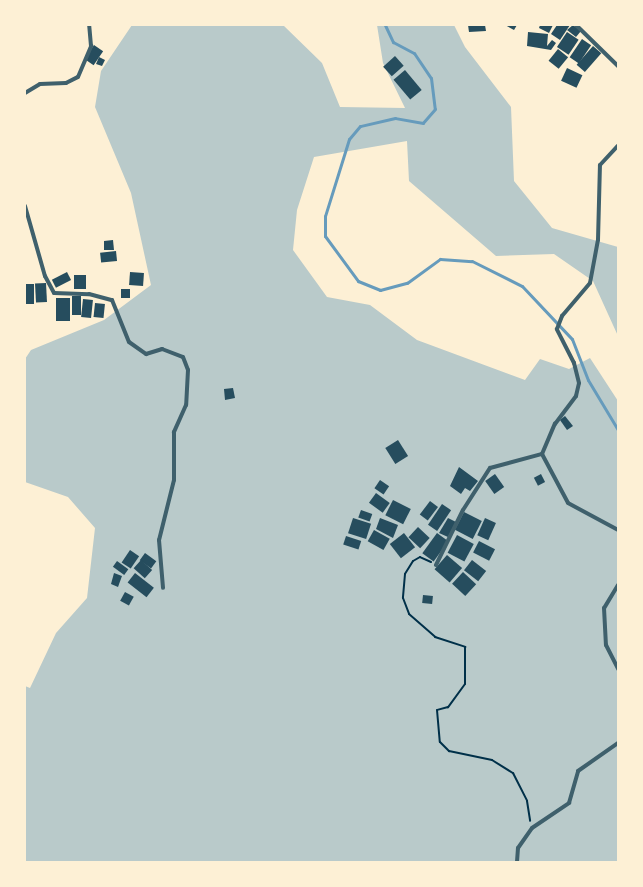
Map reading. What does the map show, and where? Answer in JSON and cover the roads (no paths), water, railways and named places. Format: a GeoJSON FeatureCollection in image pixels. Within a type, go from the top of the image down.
{"type":"FeatureCollection","features":[{"type":"Feature","properties":{"kind":"street"},"geometry":{"type":"LineString","coordinates":[[25,93],[40,84],[66,83],[78,77],[91,46],[89,25]]}},
{"type":"Feature","properties":{"kind":"street"},"geometry":{"type":"LineString","coordinates":[[576,25],[618,66]]}},
{"type":"Feature","properties":{"kind":"street"},"geometry":{"type":"LineString","coordinates":[[542,454],[555,424],[576,396],[579,383],[574,363],[557,329],[562,316],[590,283],[598,240],[600,165],[618,146]]}},
{"type":"Feature","properties":{"kind":"street"},"geometry":{"type":"LineString","coordinates":[[25,206],[45,276],[54,293],[89,294],[112,300],[129,342],[146,354],[162,349],[183,357],[188,370],[186,405],[174,432],[174,480],[159,540],[163,588]]}},
{"type":"Feature","properties":{"kind":"street"},"geometry":{"type":"LineString","coordinates":[[542,454],[568,503],[618,530]]}},
{"type":"Feature","properties":{"kind":"street"},"geometry":{"type":"LineString","coordinates":[[436,565],[463,510],[490,468],[542,454]]}},
{"type":"Feature","properties":{"kind":"street"},"geometry":{"type":"LineString","coordinates":[[618,586],[604,608],[606,644],[618,669]]}},
{"type":"Feature","properties":{"kind":"street"},"geometry":{"type":"LineString","coordinates":[[517,862],[518,848],[532,828],[569,803],[578,772],[618,742]]}},
{"type":"Feature","properties":{"kind":"waterway"},"geometry":{"type":"LineString","coordinates":[[385,25],[393,42],[414,53],[431,78],[435,109],[423,123],[395,118],[360,126],[349,139],[325,216],[325,236],[358,281],[380,290],[407,283],[440,259],[472,261],[522,286],[572,339],[588,380],[618,430]]}}]}
